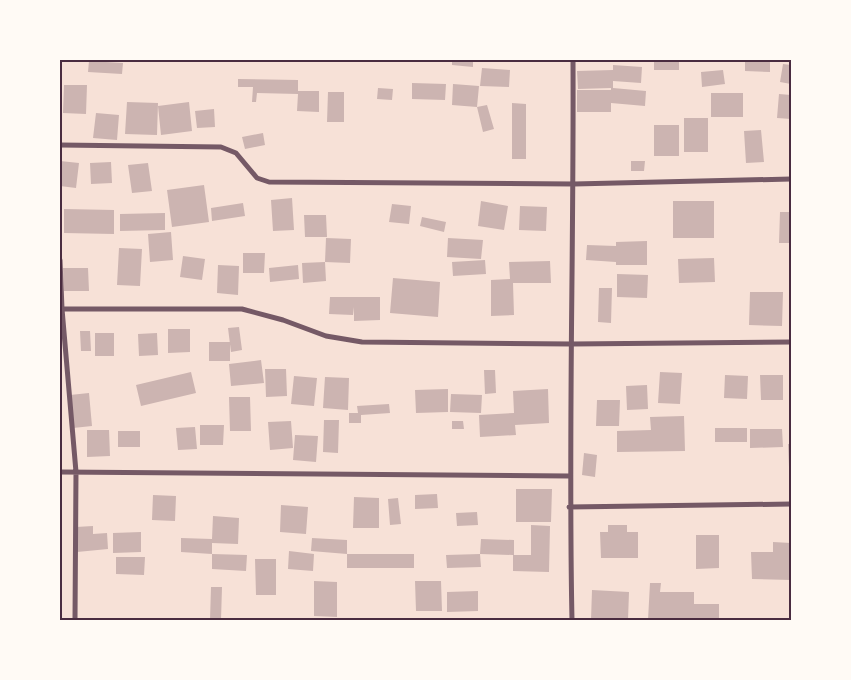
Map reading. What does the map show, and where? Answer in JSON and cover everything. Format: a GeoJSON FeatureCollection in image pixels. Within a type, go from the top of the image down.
{"type":"FeatureCollection","features":[{"type":"Feature","properties":{"kind":"street"},"geometry":{"type":"LineString","coordinates":[[572,620],[569,476],[574,184],[573,60]]}},
{"type":"Feature","properties":{"kind":"street"},"geometry":{"type":"LineString","coordinates":[[60,145],[220,147],[236,153],[257,178],[269,182],[574,184],[791,179]]}},
{"type":"Feature","properties":{"kind":"street"},"geometry":{"type":"LineString","coordinates":[[60,260],[61,310],[76,472],[75,620]]}},
{"type":"Feature","properties":{"kind":"street"},"geometry":{"type":"LineString","coordinates":[[61,310],[242,309],[283,320],[326,336],[362,342],[572,344],[791,342]]}},
{"type":"Feature","properties":{"kind":"street"},"geometry":{"type":"LineString","coordinates":[[60,472],[569,476]]}},
{"type":"Feature","properties":{"kind":"street"},"geometry":{"type":"LineString","coordinates":[[569,507],[791,504]]}},
{"type":"Feature","properties":{"kind":"building"},"geometry":{"type":"Polygon","coordinates":[[[452,60],[473,60],[473,67],[452,65],[452,60]]]}},
{"type":"Feature","properties":{"kind":"building"},"geometry":{"type":"Polygon","coordinates":[[[654,60],[679,60],[679,70],[654,70],[654,60]]]}},
{"type":"Feature","properties":{"kind":"building"},"geometry":{"type":"Polygon","coordinates":[[[745,60],[770,60],[770,72],[745,71],[745,60]]]}},
{"type":"Feature","properties":{"kind":"building"},"geometry":{"type":"Polygon","coordinates":[[[89,61],[123,63],[122,74],[88,72],[89,61]]]}},
{"type":"Feature","properties":{"kind":"building"},"geometry":{"type":"Polygon","coordinates":[[[783,64],[791,65],[791,84],[780,82],[783,64]]]}},
{"type":"Feature","properties":{"kind":"building"},"geometry":{"type":"Polygon","coordinates":[[[613,65],[642,67],[641,83],[613,81],[613,88],[646,91],[645,106],[611,103],[611,112],[577,112],[577,90],[611,90],[611,88],[578,89],[577,71],[613,70],[613,65]]]}},
{"type":"Feature","properties":{"kind":"building"},"geometry":{"type":"Polygon","coordinates":[[[482,68],[510,70],[509,87],[480,86],[482,68]]]}},
{"type":"Feature","properties":{"kind":"building"},"geometry":{"type":"Polygon","coordinates":[[[723,70],[725,84],[702,87],[701,72],[723,70]]]}},
{"type":"Feature","properties":{"kind":"building"},"geometry":{"type":"Polygon","coordinates":[[[238,79],[298,80],[298,91],[319,91],[319,112],[297,111],[298,94],[257,93],[256,102],[252,102],[253,87],[238,87],[238,79]]]}},
{"type":"Feature","properties":{"kind":"building"},"geometry":{"type":"Polygon","coordinates":[[[412,83],[446,84],[445,100],[412,99],[412,83]]]}},
{"type":"Feature","properties":{"kind":"building"},"geometry":{"type":"Polygon","coordinates":[[[453,84],[479,86],[477,107],[452,105],[453,84]]]}},
{"type":"Feature","properties":{"kind":"building"},"geometry":{"type":"Polygon","coordinates":[[[64,85],[87,85],[86,114],[63,113],[64,85]]]}},
{"type":"Feature","properties":{"kind":"building"},"geometry":{"type":"Polygon","coordinates":[[[378,88],[393,89],[392,100],[377,99],[378,88]]]}},
{"type":"Feature","properties":{"kind":"building"},"geometry":{"type":"Polygon","coordinates":[[[328,92],[344,92],[344,122],[327,122],[328,92]]]}},
{"type":"Feature","properties":{"kind":"building"},"geometry":{"type":"Polygon","coordinates":[[[711,93],[743,93],[743,117],[711,117],[711,93]]]}},
{"type":"Feature","properties":{"kind":"building"},"geometry":{"type":"Polygon","coordinates":[[[779,94],[791,95],[791,119],[777,118],[779,94]]]}},
{"type":"Feature","properties":{"kind":"building"},"geometry":{"type":"Polygon","coordinates":[[[127,102],[158,103],[157,135],[125,134],[127,102]]]}},
{"type":"Feature","properties":{"kind":"building"},"geometry":{"type":"Polygon","coordinates":[[[189,102],[192,131],[161,135],[158,106],[189,102]]]}},
{"type":"Feature","properties":{"kind":"building"},"geometry":{"type":"Polygon","coordinates":[[[512,103],[526,104],[526,159],[512,159],[512,103]]]}},
{"type":"Feature","properties":{"kind":"building"},"geometry":{"type":"Polygon","coordinates":[[[487,105],[494,129],[483,132],[477,107],[487,105]]]}},
{"type":"Feature","properties":{"kind":"building"},"geometry":{"type":"Polygon","coordinates":[[[214,109],[215,127],[197,128],[195,111],[214,109]]]}},
{"type":"Feature","properties":{"kind":"building"},"geometry":{"type":"Polygon","coordinates":[[[96,113],[119,115],[117,140],[93,138],[96,113]]]}},
{"type":"Feature","properties":{"kind":"building"},"geometry":{"type":"Polygon","coordinates":[[[684,118],[708,118],[708,152],[684,152],[684,118]]]}},
{"type":"Feature","properties":{"kind":"building"},"geometry":{"type":"Polygon","coordinates":[[[654,125],[679,125],[679,156],[654,156],[654,125]]]}},
{"type":"Feature","properties":{"kind":"building"},"geometry":{"type":"Polygon","coordinates":[[[761,130],[764,162],[746,163],[744,131],[761,130]]]}},
{"type":"Feature","properties":{"kind":"building"},"geometry":{"type":"Polygon","coordinates":[[[263,133],[265,145],[245,149],[242,137],[263,133]]]}},
{"type":"Feature","properties":{"kind":"building"},"geometry":{"type":"Polygon","coordinates":[[[60,161],[79,163],[76,188],[60,186],[60,161]]]}},
{"type":"Feature","properties":{"kind":"building"},"geometry":{"type":"Polygon","coordinates":[[[631,161],[645,161],[644,171],[631,171],[631,161]]]}},
{"type":"Feature","properties":{"kind":"building"},"geometry":{"type":"Polygon","coordinates":[[[111,162],[112,183],[91,184],[90,163],[111,162]]]}},
{"type":"Feature","properties":{"kind":"building"},"geometry":{"type":"Polygon","coordinates":[[[148,163],[152,191],[132,193],[128,165],[148,163]]]}},
{"type":"Feature","properties":{"kind":"building"},"geometry":{"type":"Polygon","coordinates":[[[204,185],[209,222],[172,227],[167,190],[204,185]]]}},
{"type":"Feature","properties":{"kind":"building"},"geometry":{"type":"Polygon","coordinates":[[[292,198],[294,230],[273,231],[271,200],[292,198]]]}},
{"type":"Feature","properties":{"kind":"building"},"geometry":{"type":"Polygon","coordinates":[[[481,201],[508,206],[504,230],[478,226],[481,201]]]}},
{"type":"Feature","properties":{"kind":"building"},"geometry":{"type":"Polygon","coordinates":[[[673,201],[714,201],[714,238],[673,238],[673,201]]]}},
{"type":"Feature","properties":{"kind":"building"},"geometry":{"type":"Polygon","coordinates":[[[243,203],[245,216],[212,221],[211,208],[243,203]]]}},
{"type":"Feature","properties":{"kind":"building"},"geometry":{"type":"Polygon","coordinates":[[[392,204],[411,206],[409,224],[389,222],[392,204]]]}},
{"type":"Feature","properties":{"kind":"building"},"geometry":{"type":"Polygon","coordinates":[[[520,206],[547,207],[546,231],[519,230],[520,206]]]}},
{"type":"Feature","properties":{"kind":"building"},"geometry":{"type":"Polygon","coordinates":[[[64,209],[114,210],[114,234],[64,233],[64,209]]]}},
{"type":"Feature","properties":{"kind":"building"},"geometry":{"type":"Polygon","coordinates":[[[780,212],[791,212],[791,243],[779,243],[780,212]]]}},
{"type":"Feature","properties":{"kind":"building"},"geometry":{"type":"Polygon","coordinates":[[[165,213],[165,230],[120,231],[120,214],[165,213]]]}},
{"type":"Feature","properties":{"kind":"building"},"geometry":{"type":"Polygon","coordinates":[[[304,215],[326,215],[327,237],[305,237],[304,215]]]}},
{"type":"Feature","properties":{"kind":"building"},"geometry":{"type":"Polygon","coordinates":[[[422,217],[446,222],[444,232],[420,226],[422,217]]]}},
{"type":"Feature","properties":{"kind":"building"},"geometry":{"type":"Polygon","coordinates":[[[171,232],[173,260],[150,262],[148,234],[171,232]]]}},
{"type":"Feature","properties":{"kind":"building"},"geometry":{"type":"Polygon","coordinates":[[[326,238],[351,239],[350,263],[325,262],[326,238]]]}},
{"type":"Feature","properties":{"kind":"building"},"geometry":{"type":"Polygon","coordinates":[[[448,238],[483,240],[481,259],[447,257],[448,238]]]}},
{"type":"Feature","properties":{"kind":"building"},"geometry":{"type":"Polygon","coordinates":[[[647,241],[647,265],[616,265],[616,262],[586,260],[587,245],[616,246],[616,242],[647,241]]]}},
{"type":"Feature","properties":{"kind":"building"},"geometry":{"type":"Polygon","coordinates":[[[119,248],[142,249],[140,286],[117,285],[119,248]]]}},
{"type":"Feature","properties":{"kind":"building"},"geometry":{"type":"Polygon","coordinates":[[[243,253],[265,253],[264,273],[243,273],[243,253]]]}},
{"type":"Feature","properties":{"kind":"building"},"geometry":{"type":"Polygon","coordinates":[[[183,256],[205,259],[202,280],[180,277],[183,256]]]}},
{"type":"Feature","properties":{"kind":"building"},"geometry":{"type":"Polygon","coordinates":[[[714,258],[715,282],[679,283],[678,259],[714,258]]]}},
{"type":"Feature","properties":{"kind":"building"},"geometry":{"type":"Polygon","coordinates":[[[485,260],[486,274],[453,276],[452,262],[485,260]]]}},
{"type":"Feature","properties":{"kind":"building"},"geometry":{"type":"Polygon","coordinates":[[[550,261],[551,283],[513,283],[514,315],[491,316],[491,280],[510,279],[509,262],[550,261]]]}},
{"type":"Feature","properties":{"kind":"building"},"geometry":{"type":"Polygon","coordinates":[[[325,262],[326,281],[303,283],[302,263],[325,262]]]}},
{"type":"Feature","properties":{"kind":"building"},"geometry":{"type":"Polygon","coordinates":[[[218,265],[239,266],[238,295],[217,293],[218,265]]]}},
{"type":"Feature","properties":{"kind":"building"},"geometry":{"type":"Polygon","coordinates":[[[298,265],[299,279],[270,282],[269,268],[298,265]]]}},
{"type":"Feature","properties":{"kind":"building"},"geometry":{"type":"Polygon","coordinates":[[[63,268],[88,268],[89,291],[64,291],[63,268]]]}},
{"type":"Feature","properties":{"kind":"building"},"geometry":{"type":"Polygon","coordinates":[[[617,274],[648,275],[647,298],[617,297],[617,274]]]}},
{"type":"Feature","properties":{"kind":"building"},"geometry":{"type":"Polygon","coordinates":[[[393,278],[440,282],[438,317],[390,313],[393,278]]]}},
{"type":"Feature","properties":{"kind":"building"},"geometry":{"type":"Polygon","coordinates":[[[599,288],[612,288],[611,323],[598,322],[599,288]]]}},
{"type":"Feature","properties":{"kind":"building"},"geometry":{"type":"Polygon","coordinates":[[[750,292],[783,292],[782,326],[749,325],[750,292]]]}},
{"type":"Feature","properties":{"kind":"building"},"geometry":{"type":"Polygon","coordinates":[[[330,297],[380,297],[380,320],[354,321],[354,307],[353,315],[329,314],[330,297]]]}},
{"type":"Feature","properties":{"kind":"building"},"geometry":{"type":"Polygon","coordinates":[[[239,327],[242,350],[231,352],[228,328],[239,327]]]}},
{"type":"Feature","properties":{"kind":"building"},"geometry":{"type":"Polygon","coordinates":[[[168,329],[190,329],[190,352],[168,353],[168,329]]]}},
{"type":"Feature","properties":{"kind":"building"},"geometry":{"type":"Polygon","coordinates":[[[80,331],[90,331],[91,351],[81,351],[80,331]]]}},
{"type":"Feature","properties":{"kind":"building"},"geometry":{"type":"Polygon","coordinates":[[[95,333],[114,333],[114,356],[95,356],[95,333]]]}},
{"type":"Feature","properties":{"kind":"building"},"geometry":{"type":"Polygon","coordinates":[[[157,333],[158,355],[139,356],[138,334],[157,333]]]}},
{"type":"Feature","properties":{"kind":"building"},"geometry":{"type":"Polygon","coordinates":[[[209,342],[230,342],[230,361],[209,361],[209,342]]]}},
{"type":"Feature","properties":{"kind":"building"},"geometry":{"type":"Polygon","coordinates":[[[261,360],[264,383],[231,386],[229,364],[261,360]]]}},
{"type":"Feature","properties":{"kind":"building"},"geometry":{"type":"Polygon","coordinates":[[[265,369],[286,369],[287,396],[266,397],[265,369]]]}},
{"type":"Feature","properties":{"kind":"building"},"geometry":{"type":"Polygon","coordinates":[[[484,370],[495,370],[496,393],[485,394],[484,370]]]}},
{"type":"Feature","properties":{"kind":"building"},"geometry":{"type":"Polygon","coordinates":[[[191,372],[196,393],[141,406],[136,385],[191,372]]]}},
{"type":"Feature","properties":{"kind":"building"},"geometry":{"type":"Polygon","coordinates":[[[660,372],[682,373],[680,404],[658,403],[660,372]]]}},
{"type":"Feature","properties":{"kind":"building"},"geometry":{"type":"Polygon","coordinates":[[[725,375],[748,376],[747,399],[724,398],[725,375]]]}},
{"type":"Feature","properties":{"kind":"building"},"geometry":{"type":"Polygon","coordinates":[[[760,375],[783,375],[783,400],[761,400],[760,375]]]}},
{"type":"Feature","properties":{"kind":"building"},"geometry":{"type":"Polygon","coordinates":[[[294,376],[317,378],[314,406],[291,404],[294,376]]]}},
{"type":"Feature","properties":{"kind":"building"},"geometry":{"type":"Polygon","coordinates":[[[325,377],[349,378],[348,410],[323,408],[325,377]]]}},
{"type":"Feature","properties":{"kind":"building"},"geometry":{"type":"Polygon","coordinates":[[[647,385],[648,409],[627,410],[626,386],[647,385]]]}},
{"type":"Feature","properties":{"kind":"building"},"geometry":{"type":"Polygon","coordinates":[[[448,389],[448,412],[416,413],[415,390],[448,389]]]}},
{"type":"Feature","properties":{"kind":"building"},"geometry":{"type":"Polygon","coordinates":[[[548,389],[549,423],[515,425],[516,435],[480,437],[479,415],[514,413],[513,391],[548,389]]]}},
{"type":"Feature","properties":{"kind":"building"},"geometry":{"type":"Polygon","coordinates":[[[89,393],[92,426],[73,428],[70,395],[89,393]]]}},
{"type":"Feature","properties":{"kind":"building"},"geometry":{"type":"Polygon","coordinates":[[[451,394],[482,395],[481,413],[450,412],[451,394]]]}},
{"type":"Feature","properties":{"kind":"building"},"geometry":{"type":"Polygon","coordinates":[[[229,397],[250,397],[251,431],[230,431],[229,397]]]}},
{"type":"Feature","properties":{"kind":"building"},"geometry":{"type":"Polygon","coordinates":[[[597,400],[620,400],[619,426],[596,426],[597,400]]]}},
{"type":"Feature","properties":{"kind":"building"},"geometry":{"type":"Polygon","coordinates":[[[389,404],[390,413],[361,415],[361,423],[349,423],[349,413],[358,413],[357,406],[389,404]]]}},
{"type":"Feature","properties":{"kind":"building"},"geometry":{"type":"Polygon","coordinates":[[[684,416],[685,451],[617,452],[617,431],[651,430],[650,417],[684,416]]]}},
{"type":"Feature","properties":{"kind":"building"},"geometry":{"type":"Polygon","coordinates":[[[324,420],[339,420],[338,453],[323,452],[324,420]]]}},
{"type":"Feature","properties":{"kind":"building"},"geometry":{"type":"Polygon","coordinates":[[[291,421],[293,448],[270,450],[268,422],[291,421]]]}},
{"type":"Feature","properties":{"kind":"building"},"geometry":{"type":"Polygon","coordinates":[[[452,421],[463,421],[464,429],[452,429],[452,421]]]}},
{"type":"Feature","properties":{"kind":"building"},"geometry":{"type":"Polygon","coordinates":[[[200,425],[224,425],[223,445],[200,445],[200,425]]]}},
{"type":"Feature","properties":{"kind":"building"},"geometry":{"type":"Polygon","coordinates":[[[195,427],[197,449],[178,450],[176,428],[195,427]]]}},
{"type":"Feature","properties":{"kind":"building"},"geometry":{"type":"Polygon","coordinates":[[[715,428],[747,428],[747,442],[715,442],[715,428]]]}},
{"type":"Feature","properties":{"kind":"building"},"geometry":{"type":"Polygon","coordinates":[[[750,429],[782,429],[783,447],[750,448],[750,429]]]}},
{"type":"Feature","properties":{"kind":"building"},"geometry":{"type":"Polygon","coordinates":[[[87,430],[109,430],[110,456],[87,457],[87,430]]]}},
{"type":"Feature","properties":{"kind":"building"},"geometry":{"type":"Polygon","coordinates":[[[118,431],[140,431],[140,447],[118,447],[118,431]]]}},
{"type":"Feature","properties":{"kind":"building"},"geometry":{"type":"Polygon","coordinates":[[[295,435],[318,436],[316,462],[293,460],[295,435]]]}},
{"type":"Feature","properties":{"kind":"building"},"geometry":{"type":"Polygon","coordinates":[[[788,444],[791,444],[791,466],[789,467],[788,444]]]}},
{"type":"Feature","properties":{"kind":"building"},"geometry":{"type":"Polygon","coordinates":[[[584,453],[597,455],[595,477],[582,475],[584,453]]]}},
{"type":"Feature","properties":{"kind":"building"},"geometry":{"type":"Polygon","coordinates":[[[516,489],[552,489],[551,522],[516,522],[516,489]]]}},
{"type":"Feature","properties":{"kind":"building"},"geometry":{"type":"Polygon","coordinates":[[[437,494],[438,508],[415,509],[415,495],[437,494]]]}},
{"type":"Feature","properties":{"kind":"building"},"geometry":{"type":"Polygon","coordinates":[[[153,495],[176,496],[175,521],[152,520],[153,495]]]}},
{"type":"Feature","properties":{"kind":"building"},"geometry":{"type":"Polygon","coordinates":[[[354,497],[379,498],[379,528],[353,528],[354,497]]]}},
{"type":"Feature","properties":{"kind":"building"},"geometry":{"type":"Polygon","coordinates":[[[398,498],[401,524],[390,525],[388,499],[398,498]]]}},
{"type":"Feature","properties":{"kind":"building"},"geometry":{"type":"Polygon","coordinates":[[[281,505],[308,507],[306,534],[280,532],[281,505]]]}},
{"type":"Feature","properties":{"kind":"building"},"geometry":{"type":"Polygon","coordinates":[[[477,512],[478,525],[457,526],[456,513],[477,512]]]}},
{"type":"Feature","properties":{"kind":"building"},"geometry":{"type":"Polygon","coordinates":[[[213,516],[239,518],[238,544],[212,543],[212,554],[181,552],[181,538],[212,539],[213,516]]]}},
{"type":"Feature","properties":{"kind":"building"},"geometry":{"type":"Polygon","coordinates":[[[531,525],[550,526],[549,572],[513,571],[513,555],[480,554],[481,539],[514,540],[514,555],[531,555],[531,525]]]}},
{"type":"Feature","properties":{"kind":"building"},"geometry":{"type":"Polygon","coordinates":[[[608,525],[627,525],[627,532],[638,532],[638,558],[601,558],[600,532],[608,532],[608,525]]]}},
{"type":"Feature","properties":{"kind":"building"},"geometry":{"type":"Polygon","coordinates":[[[93,526],[93,534],[107,533],[108,549],[77,552],[76,527],[93,526]]]}},
{"type":"Feature","properties":{"kind":"building"},"geometry":{"type":"Polygon","coordinates":[[[141,532],[141,552],[113,553],[113,533],[141,532]]]}},
{"type":"Feature","properties":{"kind":"building"},"geometry":{"type":"Polygon","coordinates":[[[696,535],[719,535],[719,568],[696,569],[696,535]]]}},
{"type":"Feature","properties":{"kind":"building"},"geometry":{"type":"Polygon","coordinates":[[[312,538],[347,540],[347,554],[311,551],[312,538]]]}},
{"type":"Feature","properties":{"kind":"building"},"geometry":{"type":"Polygon","coordinates":[[[773,542],[791,543],[791,580],[752,579],[751,552],[773,552],[773,542]]]}},
{"type":"Feature","properties":{"kind":"building"},"geometry":{"type":"Polygon","coordinates":[[[289,551],[314,554],[313,571],[288,569],[289,551]]]}},
{"type":"Feature","properties":{"kind":"building"},"geometry":{"type":"Polygon","coordinates":[[[212,554],[247,555],[246,571],[212,569],[212,554]]]}},
{"type":"Feature","properties":{"kind":"building"},"geometry":{"type":"Polygon","coordinates":[[[347,554],[414,554],[414,568],[347,568],[347,554]]]}},
{"type":"Feature","properties":{"kind":"building"},"geometry":{"type":"Polygon","coordinates":[[[480,554],[481,567],[447,568],[446,555],[480,554]]]}},
{"type":"Feature","properties":{"kind":"building"},"geometry":{"type":"Polygon","coordinates":[[[116,557],[145,557],[144,575],[116,574],[116,557]]]}},
{"type":"Feature","properties":{"kind":"building"},"geometry":{"type":"Polygon","coordinates":[[[255,559],[276,559],[276,595],[256,595],[255,559]]]}},
{"type":"Feature","properties":{"kind":"building"},"geometry":{"type":"Polygon","coordinates":[[[314,581],[337,582],[337,617],[314,616],[314,581]]]}},
{"type":"Feature","properties":{"kind":"building"},"geometry":{"type":"Polygon","coordinates":[[[415,581],[441,581],[442,611],[416,611],[415,581]]]}},
{"type":"Feature","properties":{"kind":"building"},"geometry":{"type":"Polygon","coordinates":[[[650,583],[661,583],[660,592],[694,592],[694,604],[719,604],[719,620],[648,620],[650,583]]]}},
{"type":"Feature","properties":{"kind":"building"},"geometry":{"type":"Polygon","coordinates":[[[211,587],[222,587],[221,620],[210,620],[211,587]]]}},
{"type":"Feature","properties":{"kind":"building"},"geometry":{"type":"Polygon","coordinates":[[[592,590],[629,592],[628,620],[591,620],[592,590]]]}},
{"type":"Feature","properties":{"kind":"building"},"geometry":{"type":"Polygon","coordinates":[[[478,591],[478,611],[447,612],[447,592],[478,591]]]}}]}
